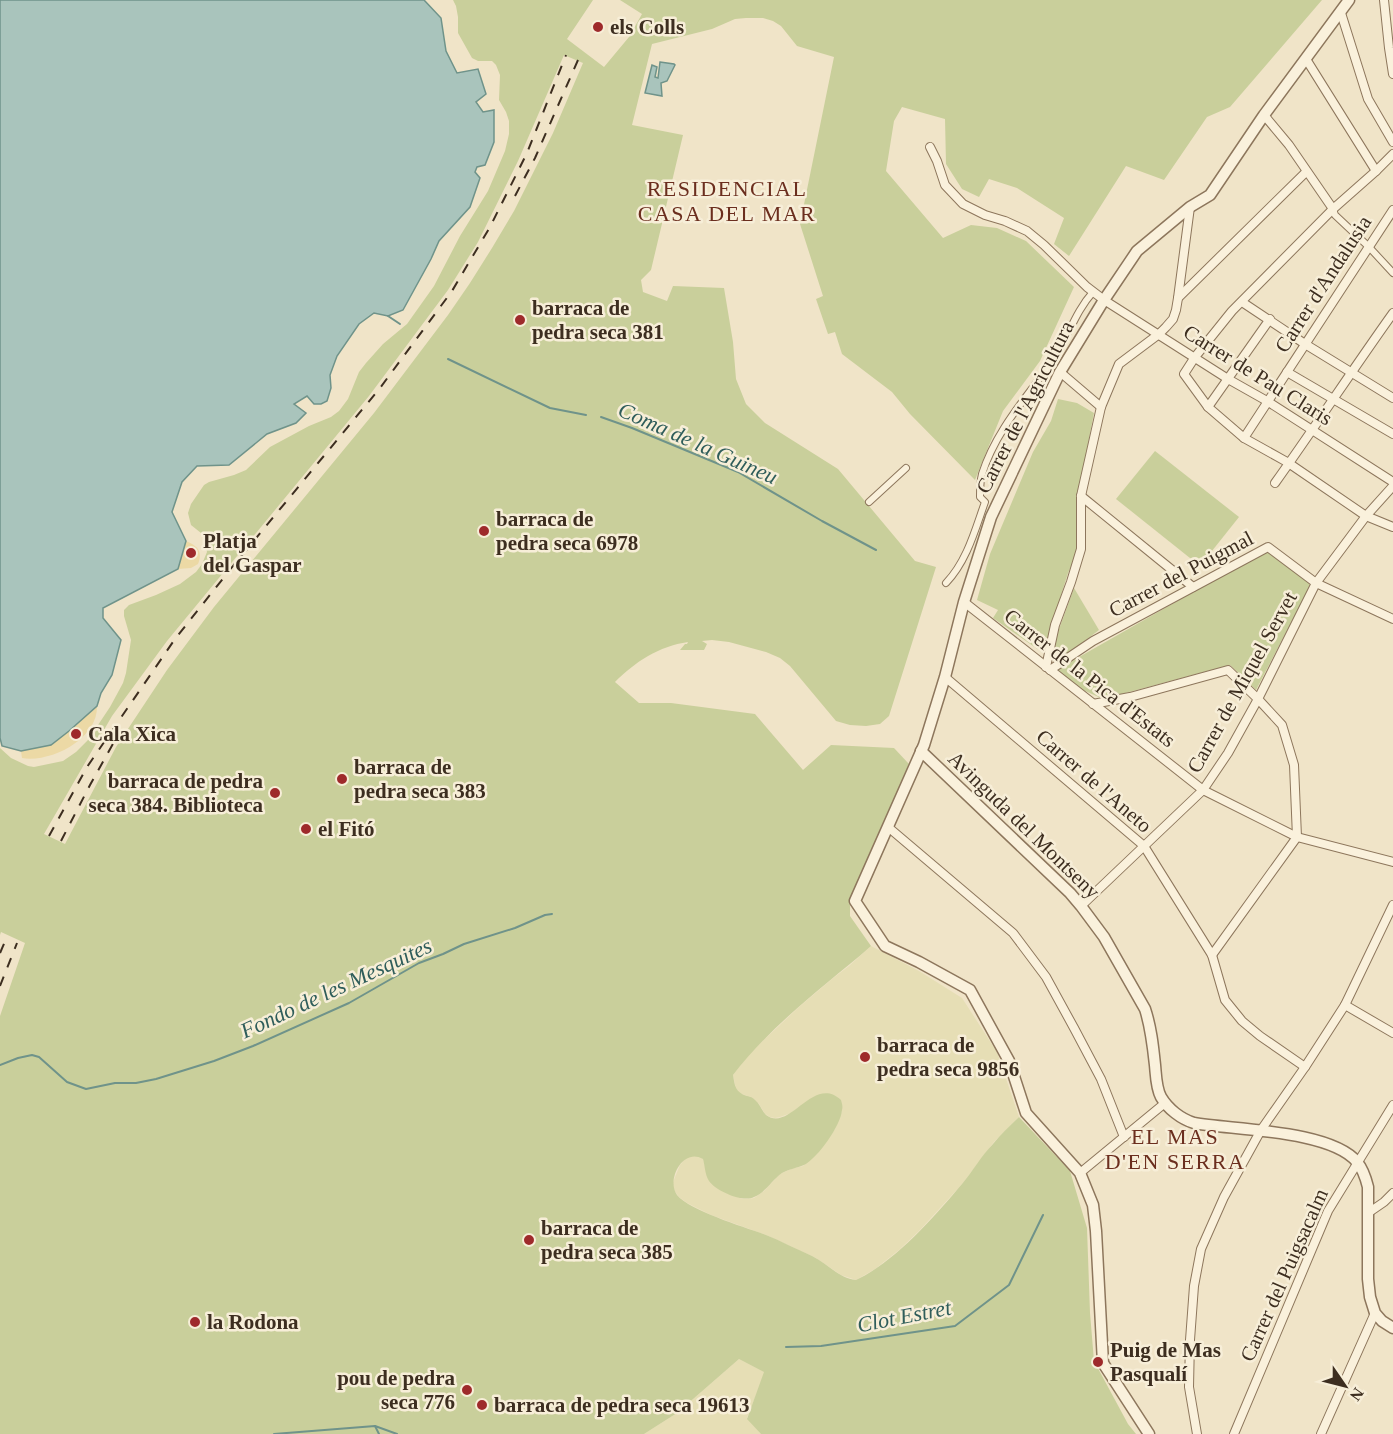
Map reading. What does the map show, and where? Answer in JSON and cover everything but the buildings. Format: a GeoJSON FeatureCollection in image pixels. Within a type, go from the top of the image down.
{"type":"FeatureCollection","features":[{"type":"Feature","properties":{"kind":"street"},"geometry":{"type":"LineString","coordinates":[[1335,0],[1368,99],[1393,142]]}},
{"type":"Feature","properties":{"kind":"street","name":"Carrer de l'Agricultura"},"geometry":{"type":"LineString","coordinates":[[1080,1173],[1026,1113],[1009,1062],[969,990],[885,946],[855,901],[921,752],[991,517],[1060,372],[1137,251],[1190,207],[1210,195],[1264,115],[1349,0]]}},
{"type":"Feature","properties":{"kind":"street"},"geometry":{"type":"LineString","coordinates":[[1387,3],[1393,74]]}},
{"type":"Feature","properties":{"kind":"street"},"geometry":{"type":"LineString","coordinates":[[1306,59],[1376,171]]}},
{"type":"Feature","properties":{"kind":"street"},"geometry":{"type":"LineString","coordinates":[[1264,115],[1289,145],[1335,215],[1393,273]]}},
{"type":"Feature","properties":{"kind":"street","name":"Carrer de Pau Claris"},"geometry":{"type":"LineString","coordinates":[[930,147],[945,185],[963,204],[1027,231],[1104,300],[1313,430],[1393,484]]}},
{"type":"Feature","properties":{"kind":"street"},"geometry":{"type":"LineString","coordinates":[[1393,154],[1333,209],[1232,311],[1195,357],[1184,375],[1208,407],[1244,438],[1366,516],[1393,527]]}},
{"type":"Feature","properties":{"kind":"street"},"geometry":{"type":"LineString","coordinates":[[1178,298],[1306,172]]}},
{"type":"Feature","properties":{"kind":"street"},"geometry":{"type":"LineString","coordinates":[[1048,669],[1055,625],[1081,549],[1081,496],[1101,407],[1119,363],[1159,334],[1173,319],[1190,207]]}},
{"type":"Feature","properties":{"kind":"street","name":"Carrer d'Andalusia"},"geometry":{"type":"LineString","coordinates":[[1244,438],[1393,210]]}},
{"type":"Feature","properties":{"kind":"street"},"geometry":{"type":"LineString","coordinates":[[946,583],[956,573],[970,546],[986,502],[980,497],[982,477],[997,438],[1036,380],[1054,358],[1078,310],[1093,292]]}},
{"type":"Feature","properties":{"kind":"street"},"geometry":{"type":"LineString","coordinates":[[1242,302],[1393,398]]}},
{"type":"Feature","properties":{"kind":"street"},"geometry":{"type":"LineString","coordinates":[[1275,483],[1393,312]]}},
{"type":"Feature","properties":{"kind":"street"},"geometry":{"type":"LineString","coordinates":[[1208,407],[1270,319]]}},
{"type":"Feature","properties":{"kind":"street"},"geometry":{"type":"LineString","coordinates":[[1060,372],[1101,407]]}},
{"type":"Feature","properties":{"kind":"street"},"geometry":{"type":"LineString","coordinates":[[1287,372],[1393,434]]}},
{"type":"Feature","properties":{"kind":"street"},"geometry":{"type":"LineString","coordinates":[[868,502],[906,468]]}},
{"type":"Feature","properties":{"kind":"street","name":"Carrer de Miquel Servet"},"geometry":{"type":"LineString","coordinates":[[1081,906],[1203,790],[1228,753],[1258,699],[1316,583],[1393,484]]}},
{"type":"Feature","properties":{"kind":"street"},"geometry":{"type":"LineString","coordinates":[[1081,496],[1193,587]]}},
{"type":"Feature","properties":{"kind":"street","name":"Carrer del Puigmal"},"geometry":{"type":"LineString","coordinates":[[1048,669],[1093,641],[1268,547],[1316,583],[1393,619]]}},
{"type":"Feature","properties":{"kind":"street","name":"Carrer de la Pica d'Estats"},"geometry":{"type":"LineString","coordinates":[[964,602],[1203,790],[1297,837],[1393,862]]}},
{"type":"Feature","properties":{"kind":"street"},"geometry":{"type":"LineString","coordinates":[[1093,704],[1130,697],[1227,670],[1282,725],[1294,765],[1297,837],[1212,955]]}},
{"type":"Feature","properties":{"kind":"street","name":"Carrer de l'Aneto"},"geometry":{"type":"LineString","coordinates":[[945,677],[1144,846],[1212,955],[1225,1000],[1242,1021],[1305,1067]]}},
{"type":"Feature","properties":{"kind":"street","name":"Avinguda del Montseny"},"geometry":{"type":"LineString","coordinates":[[921,752],[1070,893],[1104,937],[1149,1020],[1157,1084],[1160,1096],[1165,1103]]}},
{"type":"Feature","properties":{"kind":"street"},"geometry":{"type":"LineString","coordinates":[[888,827],[1013,933],[1046,977],[1074,1028],[1101,1079],[1124,1137]]}},
{"type":"Feature","properties":{"kind":"street"},"geometry":{"type":"LineString","coordinates":[[1197,1434],[1189,1387],[1190,1340],[1194,1286],[1201,1249],[1224,1197],[1261,1130],[1345,1005],[1393,905]]}},
{"type":"Feature","properties":{"kind":"street"},"geometry":{"type":"LineString","coordinates":[[1345,1005],[1393,1033]]}},
{"type":"Feature","properties":{"kind":"street"},"geometry":{"type":"LineString","coordinates":[[1149,1434],[1103,1363],[1093,1205],[1080,1173],[1165,1103],[1180,1116],[1194,1123],[1294,1136],[1332,1146],[1345,1152],[1357,1162],[1368,1187],[1370,1297],[1375,1313],[1393,1328]]}},
{"type":"Feature","properties":{"kind":"street","name":"Carrer del Puigsacalm"},"geometry":{"type":"LineString","coordinates":[[1234,1434],[1328,1211],[1393,1105]]}},
{"type":"Feature","properties":{"kind":"street"},"geometry":{"type":"LineString","coordinates":[[1368,1213],[1393,1193]]}},
{"type":"Feature","properties":{"kind":"street"},"geometry":{"type":"LineString","coordinates":[[1321,1434],[1375,1313]]}},
{"type":"Feature","properties":{"kind":"shaded area"},"geometry":{"type":"Polygon","coordinates":[[[871,946],[919,971],[962,998],[997,1052],[1019,1117],[994,1142],[963,1183],[919,1231],[875,1269],[856,1280],[841,1275],[816,1258],[766,1235],[711,1215],[687,1203],[676,1193],[673,1182],[680,1165],[687,1157],[693,1155],[703,1159],[725,1192],[742,1199],[754,1198],[780,1174],[803,1166],[817,1154],[835,1129],[842,1111],[805,1103],[791,1113],[775,1118],[770,1117],[750,1097],[739,1093],[733,1075],[750,1053],[799,1007],[871,946]]]}},
{"type":"Feature","properties":{"kind":"shaded area"},"geometry":{"type":"Polygon","coordinates":[[[739,1359],[765,1372],[747,1418],[761,1434],[644,1434],[677,1413],[739,1359]]]}},
{"type":"Feature","properties":{"kind":"green space"},"geometry":{"type":"Polygon","coordinates":[[[453,0],[593,0],[567,39],[604,67],[629,37],[642,14],[620,0],[1322,0],[1230,107],[1207,117],[1164,180],[1126,166],[1069,256],[1054,244],[1064,218],[1017,188],[989,179],[979,197],[962,189],[946,164],[945,119],[902,107],[894,121],[886,171],[943,238],[971,225],[997,228],[1026,241],[1074,287],[1040,361],[1003,411],[975,480],[910,414],[892,392],[842,354],[835,332],[828,334],[816,299],[823,296],[800,224],[834,57],[797,46],[781,26],[763,18],[735,19],[712,29],[652,44],[632,125],[683,135],[651,270],[641,280],[643,292],[667,301],[673,286],[724,288],[733,342],[736,379],[746,404],[765,423],[838,469],[915,561],[936,567],[889,716],[880,724],[850,725],[836,721],[790,666],[780,658],[729,642],[702,641],[707,644],[704,650],[680,650],[688,642],[667,647],[639,662],[615,682],[639,703],[671,703],[755,714],[803,770],[831,745],[894,748],[909,764],[850,901],[850,916],[871,946],[778,1026],[733,1075],[738,1090],[753,1098],[766,1115],[775,1118],[784,1117],[811,1098],[821,1094],[831,1094],[841,1100],[841,1116],[838,1124],[810,1161],[782,1173],[754,1197],[737,1197],[717,1189],[708,1179],[703,1159],[696,1156],[689,1157],[678,1167],[674,1189],[677,1195],[693,1207],[766,1235],[856,1280],[871,1272],[900,1250],[940,1210],[1002,1133],[1019,1117],[1070,1171],[1087,1228],[1094,1361],[1128,1424],[1136,1434],[761,1434],[747,1419],[764,1372],[739,1359],[677,1413],[644,1434],[0,1434],[0,1016],[25,943],[1,932],[0,935],[0,748],[11,758],[34,767],[63,761],[88,740],[110,707],[126,673],[131,640],[124,610],[129,605],[180,584],[196,572],[202,564],[207,552],[204,539],[201,533],[191,525],[188,513],[191,504],[204,485],[246,470],[270,447],[339,411],[348,399],[359,372],[383,344],[407,324],[434,286],[460,236],[488,191],[505,151],[509,134],[509,121],[499,100],[500,75],[496,65],[492,61],[478,61],[472,58],[458,33],[456,6],[453,0]],[[564,55],[518,161],[478,242],[448,290],[369,396],[167,641],[112,716],[44,834],[65,844],[116,747],[167,670],[214,607],[374,413],[448,315],[514,211],[553,133],[583,63],[564,55]]]}},
{"type":"Feature","properties":{"kind":"green space"},"geometry":{"type":"Polygon","coordinates":[[[1058,399],[1077,403],[1094,413],[1078,496],[1078,550],[1068,573],[1043,653],[993,618],[998,610],[977,600],[990,554],[1033,452],[1051,421],[1058,399]]]}},
{"type":"Feature","properties":{"kind":"green space"},"geometry":{"type":"Polygon","coordinates":[[[1155,451],[1239,517],[1200,566],[1116,499],[1155,451]]]}},
{"type":"Feature","properties":{"kind":"green space"},"geometry":{"type":"Polygon","coordinates":[[[1267,550],[1308,581],[1310,586],[1256,690],[1230,665],[1103,699],[1083,690],[1058,672],[1058,669],[1267,550]]]}},
{"type":"Feature","properties":{"kind":"green space"},"geometry":{"type":"Polygon","coordinates":[[[1074,588],[1099,630],[1059,661],[1051,651],[1074,588]]]}},
{"type":"Feature","properties":{"kind":"sand","name":"Platja del Gaspar"},"geometry":{"type":"Polygon","coordinates":[[[186,541],[194,545],[200,553],[198,564],[191,568],[178,569],[186,541]]]}},
{"type":"Feature","properties":{"kind":"sand","name":"Cala Xica"},"geometry":{"type":"Polygon","coordinates":[[[97,706],[90,729],[71,746],[46,757],[22,758],[21,751],[51,745],[97,706]]]}},
{"type":"Feature","properties":{"kind":"water"},"geometry":{"type":"Polygon","coordinates":[[[0,0],[424,0],[441,18],[446,51],[457,73],[478,69],[486,94],[476,102],[483,112],[494,110],[494,142],[485,165],[477,167],[475,172],[480,178],[470,207],[439,241],[403,310],[388,316],[374,313],[359,324],[337,356],[330,375],[331,388],[327,401],[314,404],[307,396],[294,404],[306,413],[296,423],[267,434],[229,465],[197,466],[182,482],[172,512],[186,541],[178,569],[103,608],[103,618],[121,640],[112,675],[101,693],[97,706],[51,745],[21,751],[2,746],[0,738],[0,0]]]}},
{"type":"Feature","properties":{"kind":"water"},"geometry":{"type":"Polygon","coordinates":[[[660,62],[675,65],[667,81],[661,83],[662,96],[645,93],[652,65],[657,67],[655,77],[658,78],[660,62]]]}},
{"type":"Feature","properties":{"kind":"waterway","name":"Coma de la Guineu"},"geometry":{"type":"LineString","coordinates":[[388,316],[400,324]]}},
{"type":"Feature","properties":{"kind":"waterway","name":"Coma de la Guineu"},"geometry":{"type":"LineString","coordinates":[[448,359],[550,408],[586,415]]}},
{"type":"Feature","properties":{"kind":"waterway","name":"Coma de la Guineu"},"geometry":{"type":"LineString","coordinates":[[601,417],[738,472],[876,550]]}},
{"type":"Feature","properties":{"kind":"waterway","name":"Fondo de les Mesquites"},"geometry":{"type":"LineString","coordinates":[[0,1065],[32,1055],[39,1057],[67,1082],[86,1089],[115,1083],[136,1083],[156,1079],[253,1046],[349,1003],[419,963],[464,944],[552,914]]}},
{"type":"Feature","properties":{"kind":"waterway","name":"Clot Estret"},"geometry":{"type":"LineString","coordinates":[[786,1347],[821,1346],[955,1326],[1009,1285],[1043,1215]]}},
{"type":"Feature","properties":{"kind":"waterway"},"geometry":{"type":"LineString","coordinates":[[375,1426],[379,1434]]}},
{"type":"Feature","properties":{"kind":"waterway"},"geometry":{"type":"LineString","coordinates":[[274,1434],[375,1426],[397,1434]]}},
{"type":"Feature","properties":{"kind":"railway"},"geometry":{"type":"LineString","coordinates":[[49,836],[87,767],[175,639],[380,388],[452,291],[490,227],[527,153],[566,55]]}},
{"type":"Feature","properties":{"kind":"railway"},"geometry":{"type":"LineString","coordinates":[[515,196],[535,158],[578,60]]}},
{"type":"Feature","properties":{"kind":"railway"},"geometry":{"type":"LineString","coordinates":[[61,841],[119,733]]}},
{"type":"Feature","properties":{"kind":"railway"},"geometry":{"type":"LineString","coordinates":[[0,953],[6,939]]}},
{"type":"Feature","properties":{"kind":"railway"},"geometry":{"type":"LineString","coordinates":[[0,986],[17,943]]}},
{"type":"Feature","properties":{"kind":"place","name":"els Colls"},"geometry":{"type":"Point","coordinates":[598,27]}},
{"type":"Feature","properties":{"kind":"place","name":"barraca de pedra seca 381"},"geometry":{"type":"Point","coordinates":[520,320]}},
{"type":"Feature","properties":{"kind":"place","name":"barraca de pedra seca 6978"},"geometry":{"type":"Point","coordinates":[484,531]}},
{"type":"Feature","properties":{"kind":"place","name":"Platja del Gaspar"},"geometry":{"type":"Point","coordinates":[191,553]}},
{"type":"Feature","properties":{"kind":"place","name":"Cala Xica"},"geometry":{"type":"Point","coordinates":[76,734]}},
{"type":"Feature","properties":{"kind":"place","name":"barraca de pedra seca 383"},"geometry":{"type":"Point","coordinates":[342,779]}},
{"type":"Feature","properties":{"kind":"place","name":"barraca de pedra seca 384. Biblioteca"},"geometry":{"type":"Point","coordinates":[275,793]}},
{"type":"Feature","properties":{"kind":"place","name":"el Fitó"},"geometry":{"type":"Point","coordinates":[306,829]}},
{"type":"Feature","properties":{"kind":"place","name":"barraca de pedra seca 9856"},"geometry":{"type":"Point","coordinates":[865,1057]}},
{"type":"Feature","properties":{"kind":"place","name":"barraca de pedra seca 385"},"geometry":{"type":"Point","coordinates":[529,1240]}},
{"type":"Feature","properties":{"kind":"place","name":"la Rodona"},"geometry":{"type":"Point","coordinates":[195,1322]}},
{"type":"Feature","properties":{"kind":"place","name":"Puig de Mas Pasqualí"},"geometry":{"type":"Point","coordinates":[1098,1362]}},
{"type":"Feature","properties":{"kind":"place","name":"pou de pedra seca 776"},"geometry":{"type":"Point","coordinates":[467,1390]}},
{"type":"Feature","properties":{"kind":"place","name":"barraca de pedra seca 19613"},"geometry":{"type":"Point","coordinates":[482,1405]}},
{"type":"Feature","properties":{"kind":"district","name":"RESIDENCIAL CASA DEL MAR"},"geometry":{"type":"Point","coordinates":[727,200]}},
{"type":"Feature","properties":{"kind":"district","name":"EL MAS D'EN SERRA"},"geometry":{"type":"Point","coordinates":[1175,1148]}}]}
